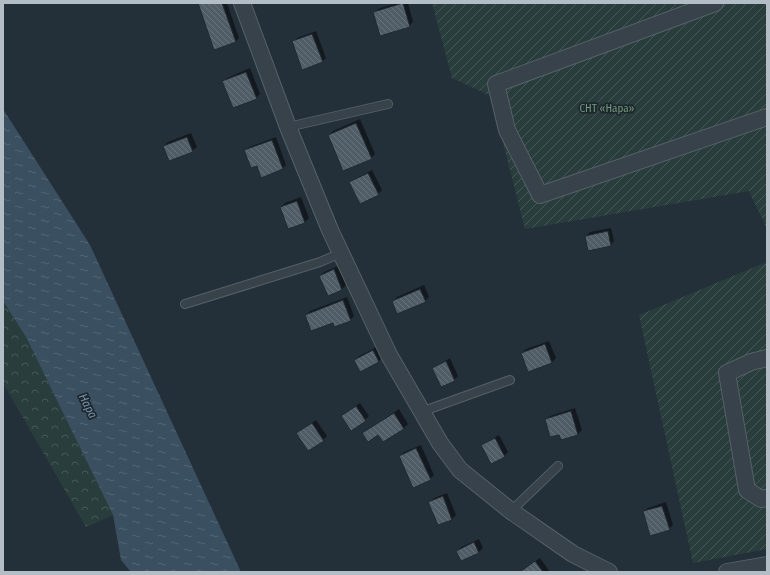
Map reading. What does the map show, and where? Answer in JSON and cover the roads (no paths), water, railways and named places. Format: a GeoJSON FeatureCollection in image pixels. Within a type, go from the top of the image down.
{"type":"FeatureCollection","features":[{"type":"Feature","properties":{"kind":"street"},"geometry":{"type":"LineString","coordinates":[[242,3],[288,127],[341,253],[389,355],[440,443],[460,470],[511,511],[573,554],[609,572]]}},
{"type":"Feature","properties":{"kind":"street"},"geometry":{"type":"LineString","coordinates":[[715,3],[496,84],[507,130],[540,195],[767,117]]}},
{"type":"Feature","properties":{"kind":"street"},"geometry":{"type":"LineString","coordinates":[[767,358],[751,362],[727,372],[746,490],[761,499],[767,498]]}},
{"type":"Feature","properties":{"kind":"street"},"geometry":{"type":"LineString","coordinates":[[727,572],[767,565]]}},
{"type":"Feature","properties":{"kind":"lane"},"geometry":{"type":"LineString","coordinates":[[288,127],[388,104]]}},
{"type":"Feature","properties":{"kind":"lane"},"geometry":{"type":"LineString","coordinates":[[185,304],[320,262],[341,253]]}},
{"type":"Feature","properties":{"kind":"lane"},"geometry":{"type":"LineString","coordinates":[[421,412],[510,380]]}},
{"type":"Feature","properties":{"kind":"lane"},"geometry":{"type":"LineString","coordinates":[[511,511],[558,466]]}},
{"type":"Feature","properties":{"kind":"water","name":"Нара"},"geometry":{"type":"Polygon","coordinates":[[[3,109],[90,245],[241,572],[131,572],[121,560],[113,515],[26,337],[3,301],[3,109]]]}},
{"type":"Feature","properties":{"kind":"park label","name":"СНТ «Нара»"},"geometry":{"type":"Point","coordinates":[607,108]}}]}
